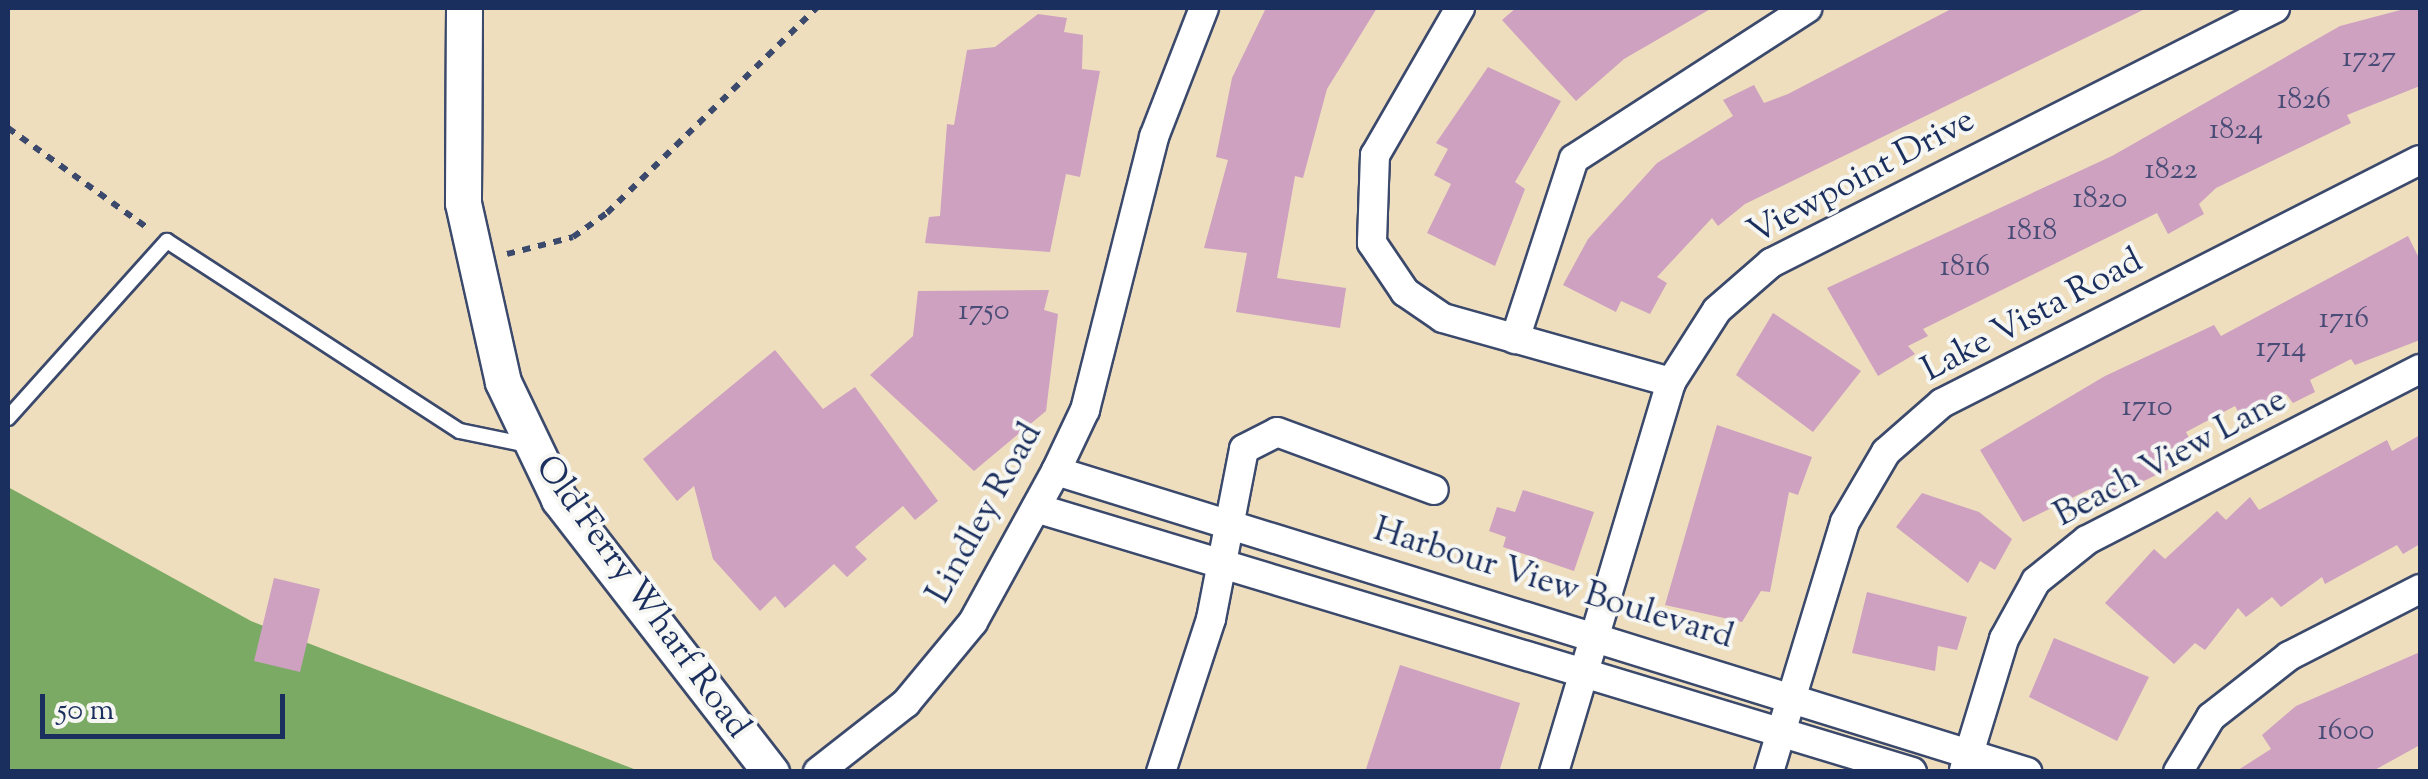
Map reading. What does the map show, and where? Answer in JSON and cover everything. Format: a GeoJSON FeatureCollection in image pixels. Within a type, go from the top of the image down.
{"type":"FeatureCollection","features":[{"type":"Feature","properties":{"kind":"street","name":"Old Ferry Wharf Road"},"geometry":{"type":"LineString","coordinates":[[464,8],[458,104],[472,260],[529,445],[559,499],[770,772]]}},
{"type":"Feature","properties":{"kind":"street","name":"Lindley Road"},"geometry":{"type":"LineString","coordinates":[[818,772],[918,690],[972,622],[1056,471],[1085,410],[1135,240],[1154,137],[1204,8]]}},
{"type":"Feature","properties":{"kind":"street"},"geometry":{"type":"LineString","coordinates":[[1460,8],[1374,155],[1372,243],[1405,292],[1443,318],[1672,382]]}},
{"type":"Feature","properties":{"kind":"street"},"geometry":{"type":"LineString","coordinates":[[1515,340],[1574,158],[1807,8]]}},
{"type":"Feature","properties":{"kind":"street","name":"Viewpoint Drive"},"geometry":{"type":"LineString","coordinates":[[1554,772],[1672,382],[1717,310],[1772,262],[2275,8]]}},
{"type":"Feature","properties":{"kind":"street","name":"Lake Vista Road"},"geometry":{"type":"LineString","coordinates":[[1769,772],[1845,522],[1886,452],[1942,402],[2420,160]]}},
{"type":"Feature","properties":{"kind":"street","name":"Beach View Lane"},"geometry":{"type":"LineString","coordinates":[[1966,762],[2004,639],[2036,581],[2087,540],[2420,370]]}},
{"type":"Feature","properties":{"kind":"street"},"geometry":{"type":"LineString","coordinates":[[1161,772],[1211,619],[1224,523],[1244,448],[1277,432],[1434,490]]}},
{"type":"Feature","properties":{"kind":"street","name":"Harbour View Boulevard"},"geometry":{"type":"LineString","coordinates":[[1056,471],[1791,698],[1966,762],[2028,772]]}},
{"type":"Feature","properties":{"kind":"street"},"geometry":{"type":"LineString","coordinates":[[1036,508],[1912,772]]}},
{"type":"Feature","properties":{"kind":"street"},"geometry":{"type":"LineString","coordinates":[[2178,772],[2210,717],[2289,656],[2420,588]]}},
{"type":"Feature","properties":{"kind":"lane"},"geometry":{"type":"LineString","coordinates":[[8,418],[167,241],[460,431],[529,445]]}},
{"type":"Feature","properties":{"kind":"path"},"geometry":{"type":"LineString","coordinates":[[472,260],[546,247],[607,213],[816,8]]}},
{"type":"Feature","properties":{"kind":"path"},"geometry":{"type":"LineString","coordinates":[[8,128],[167,241]]}},
{"type":"Feature","properties":{"kind":"green space"},"geometry":{"type":"Polygon","coordinates":[[[8,487],[251,621],[639,771],[8,771],[8,487]]]}},
{"type":"Feature","properties":{"kind":"building"},"geometry":{"type":"Polygon","coordinates":[[[1266,8],[1377,8],[1327,89],[1303,178],[1295,176],[1277,278],[1346,288],[1340,328],[1236,312],[1247,253],[1204,248],[1228,160],[1216,157],[1232,78],[1266,8]]]}},
{"type":"Feature","properties":{"kind":"building"},"geometry":{"type":"Polygon","coordinates":[[[1516,8],[1712,8],[1624,59],[1576,101],[1502,20],[1516,8]]]}},
{"type":"Feature","properties":{"kind":"building"},"geometry":{"type":"Polygon","coordinates":[[[1953,8],[2147,8],[1745,204],[1718,226],[1712,218],[1657,277],[1667,283],[1650,314],[1621,301],[1616,312],[1563,285],[1588,239],[1657,163],[1733,116],[1723,100],[1754,85],[1764,103],[1788,94],[1953,8]]]}},
{"type":"Feature","properties":{"kind":"building"},"geometry":{"type":"Polygon","coordinates":[[[2420,8],[2420,86],[2347,115],[2351,123],[2216,188],[2199,204],[2204,214],[2168,234],[2157,213],[1923,329],[1928,336],[1908,346],[1915,354],[1878,376],[1827,288],[2112,156],[2340,26],[2420,8]]]}},
{"type":"Feature","properties":{"kind":"building"},"geometry":{"type":"Polygon","coordinates":[[[1038,14],[1067,18],[1064,32],[1083,35],[1082,69],[1100,71],[1080,177],[1066,174],[1050,252],[925,243],[929,217],[940,216],[947,124],[954,125],[967,50],[995,47],[1038,14]]]}},
{"type":"Feature","properties":{"kind":"building"},"geometry":{"type":"Polygon","coordinates":[[[1488,67],[1561,101],[1515,182],[1525,189],[1495,266],[1427,233],[1451,184],[1434,175],[1448,149],[1436,143],[1488,67]]]}},
{"type":"Feature","properties":{"kind":"building"},"geometry":{"type":"Polygon","coordinates":[[[2408,236],[2420,260],[2420,340],[2355,365],[2351,359],[2310,380],[2315,392],[2293,403],[2286,394],[2242,418],[2235,406],[2186,432],[2190,440],[2171,449],[2177,465],[2098,503],[2090,489],[2023,522],[1980,450],[2105,376],[2214,325],[2221,336],[2408,236]]]}},
{"type":"Feature","properties":{"kind":"building"},"geometry":{"type":"Polygon","coordinates":[[[1049,290],[1044,310],[1058,314],[1046,411],[974,471],[870,375],[913,336],[918,291],[1049,290]]]}},
{"type":"Feature","properties":{"kind":"building"},"geometry":{"type":"Polygon","coordinates":[[[1773,313],[1861,371],[1813,432],[1736,375],[1773,313]]]}},
{"type":"Feature","properties":{"kind":"building"},"geometry":{"type":"Polygon","coordinates":[[[775,350],[823,409],[855,387],[938,501],[915,520],[903,506],[855,547],[867,559],[847,577],[834,564],[785,608],[775,596],[760,611],[713,559],[694,486],[677,501],[643,459],[775,350]]]}},
{"type":"Feature","properties":{"kind":"building"},"geometry":{"type":"Polygon","coordinates":[[[1717,425],[1812,457],[1798,495],[1789,492],[1770,592],[1761,591],[1742,622],[1665,605],[1717,425]]]}},
{"type":"Feature","properties":{"kind":"building"},"geometry":{"type":"Polygon","coordinates":[[[2420,435],[2420,544],[2403,554],[2397,545],[2325,584],[2322,577],[2281,607],[2272,597],[2246,617],[2238,608],[2205,650],[2195,643],[2174,664],[2105,603],[2154,549],[2165,559],[2217,511],[2226,520],[2250,497],[2259,510],[2387,440],[2392,451],[2420,435]]]}},
{"type":"Feature","properties":{"kind":"building"},"geometry":{"type":"Polygon","coordinates":[[[1523,490],[1594,512],[1574,571],[1503,547],[1506,537],[1489,531],[1497,507],[1515,512],[1523,490]]]}},
{"type":"Feature","properties":{"kind":"building"},"geometry":{"type":"Polygon","coordinates":[[[1922,493],[1979,512],[2012,539],[1995,570],[1980,561],[1968,583],[1896,527],[1922,493]]]}},
{"type":"Feature","properties":{"kind":"building"},"geometry":{"type":"Polygon","coordinates":[[[274,578],[320,589],[300,672],[254,661],[274,578]]]}},
{"type":"Feature","properties":{"kind":"building"},"geometry":{"type":"Polygon","coordinates":[[[1867,592],[1967,617],[1957,650],[1938,646],[1935,671],[1852,653],[1867,592]]]}},
{"type":"Feature","properties":{"kind":"building"},"geometry":{"type":"Polygon","coordinates":[[[2054,638],[2149,677],[2117,741],[2029,697],[2054,638]]]}},
{"type":"Feature","properties":{"kind":"building"},"geometry":{"type":"Polygon","coordinates":[[[2420,652],[2420,745],[2371,772],[2235,772],[2271,749],[2262,735],[2296,706],[2420,652]]]}},
{"type":"Feature","properties":{"kind":"building"},"geometry":{"type":"Polygon","coordinates":[[[1400,665],[1520,703],[1499,772],[1365,772],[1400,665]]]}}]}
